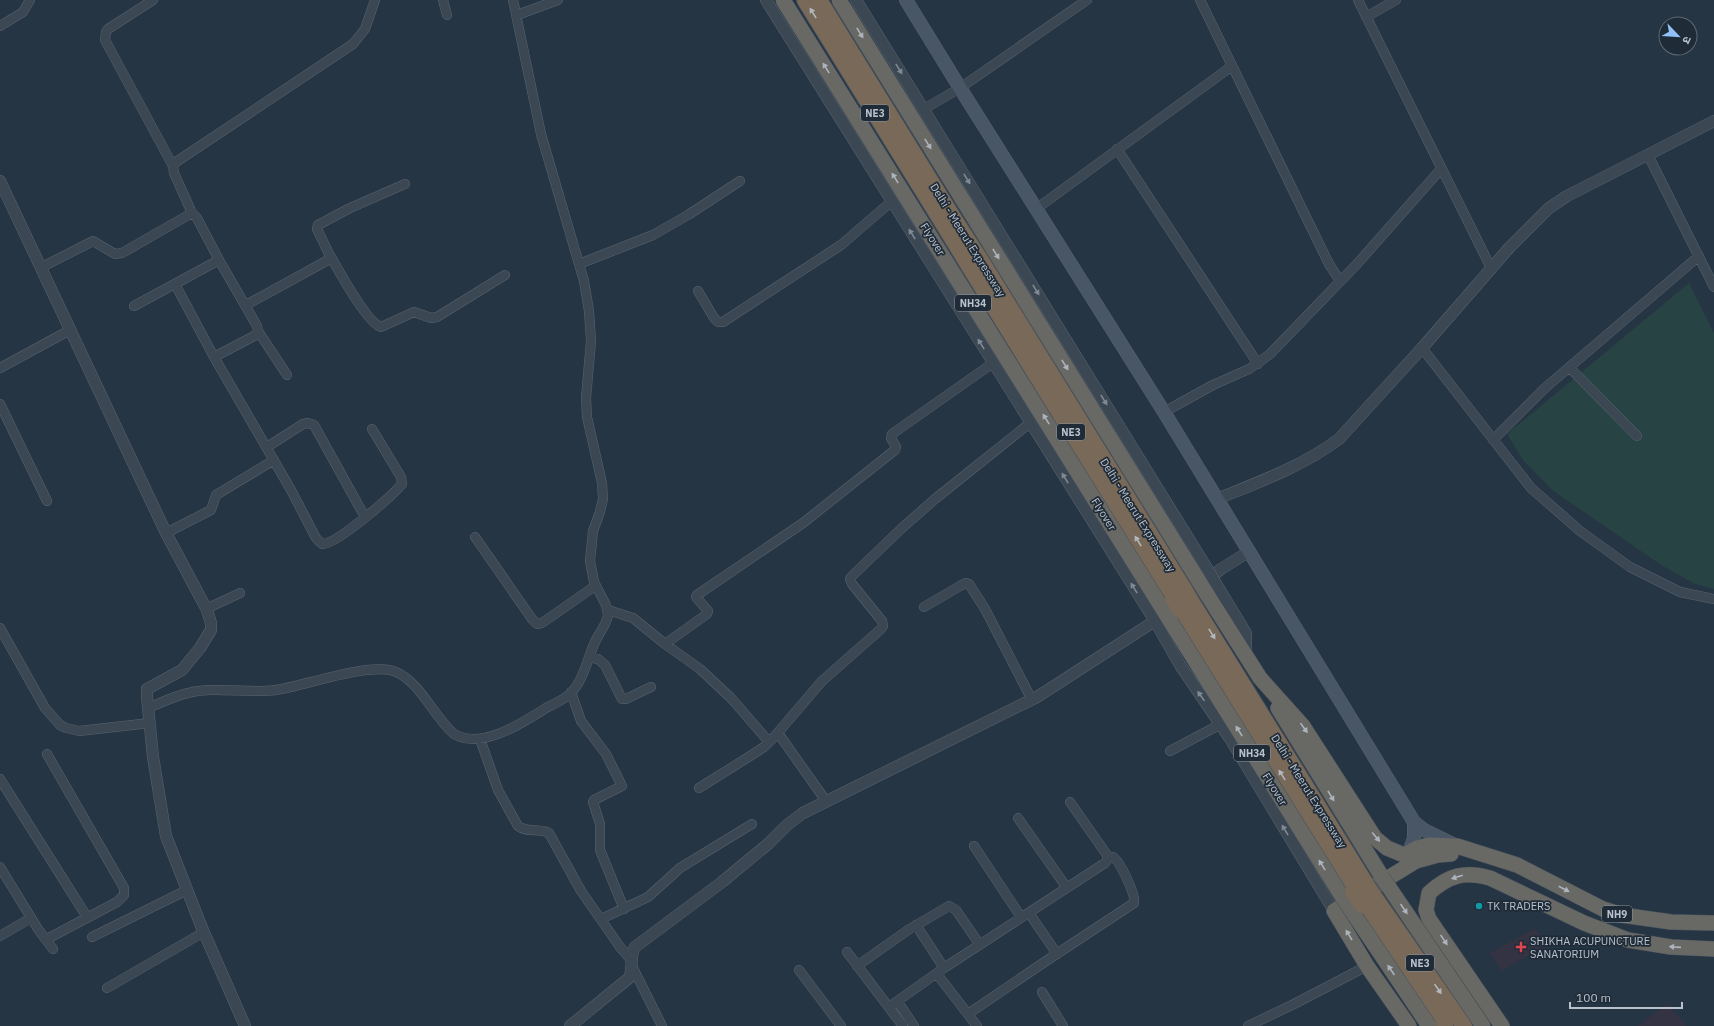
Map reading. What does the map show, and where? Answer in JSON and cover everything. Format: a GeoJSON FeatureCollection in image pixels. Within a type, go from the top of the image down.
{"type":"FeatureCollection","features":[{"type":"Feature","properties":{"kind":"highway","name":"Flyover"},"geometry":{"type":"LineString","coordinates":[[783,0],[1343,898],[1428,1026]]}},
{"type":"Feature","properties":{"kind":"highway","name":"Delhi - Meerut Expressway"},"geometry":{"type":"LineString","coordinates":[[805,0],[975,262],[1445,1026]]}},
{"type":"Feature","properties":{"kind":"highway","name":"Delhi - Meerut Expressway"},"geometry":{"type":"LineString","coordinates":[[819,0],[949,222]]}},
{"type":"Feature","properties":{"kind":"highway"},"geometry":{"type":"LineString","coordinates":[[839,0],[1382,877],[1483,1026]]}},
{"type":"Feature","properties":{"kind":"highway"},"geometry":{"type":"LineString","coordinates":[[1260,678],[1303,726],[1375,838],[1387,848],[1406,854]]}},
{"type":"Feature","properties":{"kind":"highway","name":"NH9"},"geometry":{"type":"LineString","coordinates":[[1406,854],[1418,848],[1429,845],[1496,858],[1529,871],[1603,909],[1622,915],[1671,922],[1714,924]]}},
{"type":"Feature","properties":{"kind":"highway","name":"NH9"},"geometry":{"type":"LineString","coordinates":[[1334,911],[1416,861],[1456,850]]}},
{"type":"Feature","properties":{"kind":"highway"},"geometry":{"type":"LineString","coordinates":[[1518,890],[1505,879],[1507,870],[1514,867],[1529,871]]}},
{"type":"Feature","properties":{"kind":"highway","name":"NH9"},"geometry":{"type":"LineString","coordinates":[[1502,1026],[1429,919],[1426,910],[1426,899],[1428,893],[1439,883],[1459,876],[1473,874],[1490,878],[1518,890],[1584,923],[1628,940],[1670,947],[1714,949]]}},
{"type":"Feature","properties":{"kind":"highway","name":"Delhi - Meerut Expressway"},"geometry":{"type":"LineString","coordinates":[[1364,894],[1464,1026]]}},
{"type":"Feature","properties":{"kind":"highway"},"geometry":{"type":"LineString","coordinates":[[1334,911],[1367,966],[1409,1026]]}},
{"type":"Feature","properties":{"kind":"main road"},"geometry":{"type":"LineString","coordinates":[[906,0],[1250,551],[1414,822],[1456,850]]}},
{"type":"Feature","properties":{"kind":"main road"},"geometry":{"type":"LineString","coordinates":[[1406,854],[1414,838],[1414,822]]}},
{"type":"Feature","properties":{"kind":"street"},"geometry":{"type":"LineString","coordinates":[[0,26],[23,12],[30,0]]}},
{"type":"Feature","properties":{"kind":"street"},"geometry":{"type":"LineString","coordinates":[[153,0],[108,30],[106,32],[105,40],[173,166],[174,173],[192,213],[197,218],[219,260],[246,305],[258,331],[287,375]]}},
{"type":"Feature","properties":{"kind":"street"},"geometry":{"type":"LineString","coordinates":[[173,166],[176,162],[218,133],[358,40],[364,29],[375,0]]}},
{"type":"Feature","properties":{"kind":"street"},"geometry":{"type":"LineString","coordinates":[[443,0],[447,15]]}},
{"type":"Feature","properties":{"kind":"street"},"geometry":{"type":"LineString","coordinates":[[148,708],[191,692],[276,690],[348,674],[384,669],[395,671],[406,679],[454,734],[462,738],[480,738],[508,729],[540,712],[571,692],[584,671],[595,642],[608,618],[608,610],[595,586],[590,571],[590,551],[593,532],[603,499],[602,483],[587,417],[586,398],[591,341],[589,311],[584,281],[541,134],[513,0]]}},
{"type":"Feature","properties":{"kind":"street"},"geometry":{"type":"LineString","coordinates":[[517,15],[558,0]]}},
{"type":"Feature","properties":{"kind":"street"},"geometry":{"type":"LineString","coordinates":[[766,0],[1155,621],[1180,665],[1221,724],[1334,911]]}},
{"type":"Feature","properties":{"kind":"street"},"geometry":{"type":"LineString","coordinates":[[856,0],[1246,633],[1246,656]]}},
{"type":"Feature","properties":{"kind":"street"},"geometry":{"type":"LineString","coordinates":[[924,109],[960,88],[1087,0]]}},
{"type":"Feature","properties":{"kind":"street"},"geometry":{"type":"LineString","coordinates":[[1200,0],[1329,264],[1340,281]]}},
{"type":"Feature","properties":{"kind":"street"},"geometry":{"type":"LineString","coordinates":[[1358,0],[1491,268]]}},
{"type":"Feature","properties":{"kind":"street"},"geometry":{"type":"LineString","coordinates":[[1366,17],[1396,0]]}},
{"type":"Feature","properties":{"kind":"street"},"geometry":{"type":"LineString","coordinates":[[1036,209],[1232,66]]}},
{"type":"Feature","properties":{"kind":"street"},"geometry":{"type":"LineString","coordinates":[[1217,499],[1279,474],[1330,446],[1339,439],[1422,348],[1491,268],[1549,208],[1567,196],[1714,121]]}},
{"type":"Feature","properties":{"kind":"street"},"geometry":{"type":"LineString","coordinates":[[1117,149],[1258,364]]}},
{"type":"Feature","properties":{"kind":"street"},"geometry":{"type":"LineString","coordinates":[[1648,155],[1714,287]]}},
{"type":"Feature","properties":{"kind":"street"},"geometry":{"type":"LineString","coordinates":[[1164,412],[1258,364],[1280,345],[1380,240],[1441,169]]}},
{"type":"Feature","properties":{"kind":"street"},"geometry":{"type":"LineString","coordinates":[[579,264],[653,235],[740,181]]}},
{"type":"Feature","properties":{"kind":"street"},"geometry":{"type":"LineString","coordinates":[[0,182],[166,533],[212,623],[210,634],[205,642],[182,670],[147,689],[148,708],[153,757],[164,828],[170,848],[204,932],[245,1026]]}},
{"type":"Feature","properties":{"kind":"street"},"geometry":{"type":"LineString","coordinates":[[405,184],[350,208],[318,225],[317,229],[331,257],[374,324],[381,327],[414,312],[431,318],[437,317],[505,275]]}},
{"type":"Feature","properties":{"kind":"street"},"geometry":{"type":"LineString","coordinates":[[698,290],[714,318],[718,322],[723,322],[841,245],[892,201]]}},
{"type":"Feature","properties":{"kind":"street"},"geometry":{"type":"LineString","coordinates":[[923,252],[987,212]]}},
{"type":"Feature","properties":{"kind":"street"},"geometry":{"type":"LineString","coordinates":[[40,268],[93,241],[115,254],[122,253],[192,213]]}},
{"type":"Feature","properties":{"kind":"street"},"geometry":{"type":"LineString","coordinates":[[935,271],[999,231]]}},
{"type":"Feature","properties":{"kind":"street"},"geometry":{"type":"LineString","coordinates":[[1493,440],[1545,388],[1699,256]]}},
{"type":"Feature","properties":{"kind":"street"},"geometry":{"type":"LineString","coordinates":[[246,305],[331,257]]}},
{"type":"Feature","properties":{"kind":"street"},"geometry":{"type":"LineString","coordinates":[[134,306],[219,260]]}},
{"type":"Feature","properties":{"kind":"street"},"geometry":{"type":"LineString","coordinates":[[175,284],[214,357],[267,447],[316,538],[322,544],[329,543],[365,517],[402,484],[402,480],[384,447],[372,429]]}},
{"type":"Feature","properties":{"kind":"street"},"geometry":{"type":"LineString","coordinates":[[0,368],[70,330]]}},
{"type":"Feature","properties":{"kind":"street"},"geometry":{"type":"LineString","coordinates":[[214,357],[256,335],[258,331]]}},
{"type":"Feature","properties":{"kind":"street"},"geometry":{"type":"LineString","coordinates":[[1422,348],[1530,488],[1580,531],[1630,567],[1680,592],[1714,599]]}},
{"type":"Feature","properties":{"kind":"street"},"geometry":{"type":"LineString","coordinates":[[665,644],[707,614],[708,612],[696,597],[697,595],[803,524],[895,450],[896,447],[891,438],[892,434],[993,363]]}},
{"type":"Feature","properties":{"kind":"street"},"geometry":{"type":"LineString","coordinates":[[1569,367],[1637,436]]}},
{"type":"Feature","properties":{"kind":"street"},"geometry":{"type":"LineString","coordinates":[[0,404],[48,501]]}},
{"type":"Feature","properties":{"kind":"street"},"geometry":{"type":"LineString","coordinates":[[267,447],[303,424],[308,423],[314,425],[365,517]]}},
{"type":"Feature","properties":{"kind":"street"},"geometry":{"type":"LineString","coordinates":[[699,788],[747,758],[769,742],[822,681],[883,626],[882,621],[852,584],[850,579],[852,576],[929,504],[1030,423]]}},
{"type":"Feature","properties":{"kind":"street"},"geometry":{"type":"LineString","coordinates":[[166,533],[211,510],[216,495],[274,460]]}},
{"type":"Feature","properties":{"kind":"street"},"geometry":{"type":"LineString","coordinates":[[475,537],[537,624],[542,623],[595,586]]}},
{"type":"Feature","properties":{"kind":"street"},"geometry":{"type":"LineString","coordinates":[[570,1026],[629,978],[632,972],[631,955],[635,947],[692,906],[749,861],[794,819],[826,801],[1032,700],[1155,621],[1221,569],[1250,551]]}},
{"type":"Feature","properties":{"kind":"street"},"geometry":{"type":"LineString","coordinates":[[924,607],[960,586],[966,583],[969,584],[985,609],[1032,700]]}},
{"type":"Feature","properties":{"kind":"street"},"geometry":{"type":"LineString","coordinates":[[206,609],[240,593]]}},
{"type":"Feature","properties":{"kind":"street"},"geometry":{"type":"LineString","coordinates":[[608,610],[633,618],[665,644],[700,669],[724,690],[769,742]]}},
{"type":"Feature","properties":{"kind":"street"},"geometry":{"type":"LineString","coordinates":[[0,628],[45,708],[60,725],[79,731],[150,723]]}},
{"type":"Feature","properties":{"kind":"street"},"geometry":{"type":"LineString","coordinates":[[589,658],[598,659],[605,665],[622,699],[626,699],[651,687]]}},
{"type":"Feature","properties":{"kind":"street"},"geometry":{"type":"LineString","coordinates":[[571,692],[581,721],[587,730],[599,742],[622,786],[594,800],[593,802],[600,824],[600,850],[624,909]]}},
{"type":"Feature","properties":{"kind":"street"},"geometry":{"type":"LineString","coordinates":[[1170,751],[1221,724]]}},
{"type":"Feature","properties":{"kind":"street"},"geometry":{"type":"LineString","coordinates":[[778,733],[826,801]]}},
{"type":"Feature","properties":{"kind":"street"},"geometry":{"type":"LineString","coordinates":[[480,738],[498,790],[518,826],[523,829],[545,831],[549,833],[581,891],[632,963],[662,1026]]}},
{"type":"Feature","properties":{"kind":"street"},"geometry":{"type":"LineString","coordinates":[[47,754],[124,888],[124,895],[117,902],[47,939]]}},
{"type":"Feature","properties":{"kind":"street"},"geometry":{"type":"LineString","coordinates":[[0,779],[88,918]]}},
{"type":"Feature","properties":{"kind":"street"},"geometry":{"type":"LineString","coordinates":[[968,1014],[1134,903],[1135,898],[1118,861],[1113,857],[1108,857],[1070,802]]}},
{"type":"Feature","properties":{"kind":"street"},"geometry":{"type":"LineString","coordinates":[[1018,818],[1067,888]]}},
{"type":"Feature","properties":{"kind":"street"},"geometry":{"type":"LineString","coordinates":[[601,919],[648,897],[680,868],[752,824]]}},
{"type":"Feature","properties":{"kind":"street"},"geometry":{"type":"LineString","coordinates":[[974,846],[1056,954]]}},
{"type":"Feature","properties":{"kind":"street"},"geometry":{"type":"LineString","coordinates":[[889,1007],[940,971],[1105,863],[1108,857]]}},
{"type":"Feature","properties":{"kind":"street"},"geometry":{"type":"LineString","coordinates":[[1,872],[39,931],[47,939],[53,949]]}},
{"type":"Feature","properties":{"kind":"street"},"geometry":{"type":"LineString","coordinates":[[92,936],[187,890]]}},
{"type":"Feature","properties":{"kind":"street"},"geometry":{"type":"LineString","coordinates":[[858,966],[916,925],[949,906],[953,907],[980,945]]}},
{"type":"Feature","properties":{"kind":"street"},"geometry":{"type":"LineString","coordinates":[[0,936],[31,918]]}},
{"type":"Feature","properties":{"kind":"street"},"geometry":{"type":"LineString","coordinates":[[916,925],[940,971],[977,1026]]}},
{"type":"Feature","properties":{"kind":"street"},"geometry":{"type":"LineString","coordinates":[[106,988],[204,932]]}},
{"type":"Feature","properties":{"kind":"street"},"geometry":{"type":"LineString","coordinates":[[847,952],[889,1007],[910,1025]]}},
{"type":"Feature","properties":{"kind":"street"},"geometry":{"type":"LineString","coordinates":[[1248,1026],[1367,966]]}},
{"type":"Feature","properties":{"kind":"street"},"geometry":{"type":"LineString","coordinates":[[799,970],[841,1026]]}},
{"type":"Feature","properties":{"kind":"street"},"geometry":{"type":"LineString","coordinates":[[1042,992],[1063,1026]]}},
{"type":"Feature","properties":{"kind":"street"},"geometry":{"type":"LineString","coordinates":[[898,1002],[910,1025]]}},
{"type":"Feature","properties":{"kind":"shaded area","name":"SHIKHA ACUPUNCTURE SANATORIUM"},"geometry":{"type":"Polygon","coordinates":[[[1534,929],[1551,942],[1502,971],[1490,953],[1534,929]]]}},
{"type":"Feature","properties":{"kind":"shaded area"},"geometry":{"type":"Polygon","coordinates":[[[1667,1004],[1686,1025],[1685,1026],[1638,1026],[1667,1004]]]}},
{"type":"Feature","properties":{"kind":"green space"},"geometry":{"type":"Polygon","coordinates":[[[1689,283],[1714,333],[1714,589],[1695,584],[1661,565],[1552,490],[1523,460],[1507,434],[1689,283]]]}},
{"type":"Feature","properties":{"kind":"place","name":"TK TRADERS"},"geometry":{"type":"Point","coordinates":[1479,906]}},
{"type":"Feature","properties":{"kind":"place","name":"SHIKHA ACUPUNCTURE SANATORIUM"},"geometry":{"type":"Point","coordinates":[1521,947]}}]}
